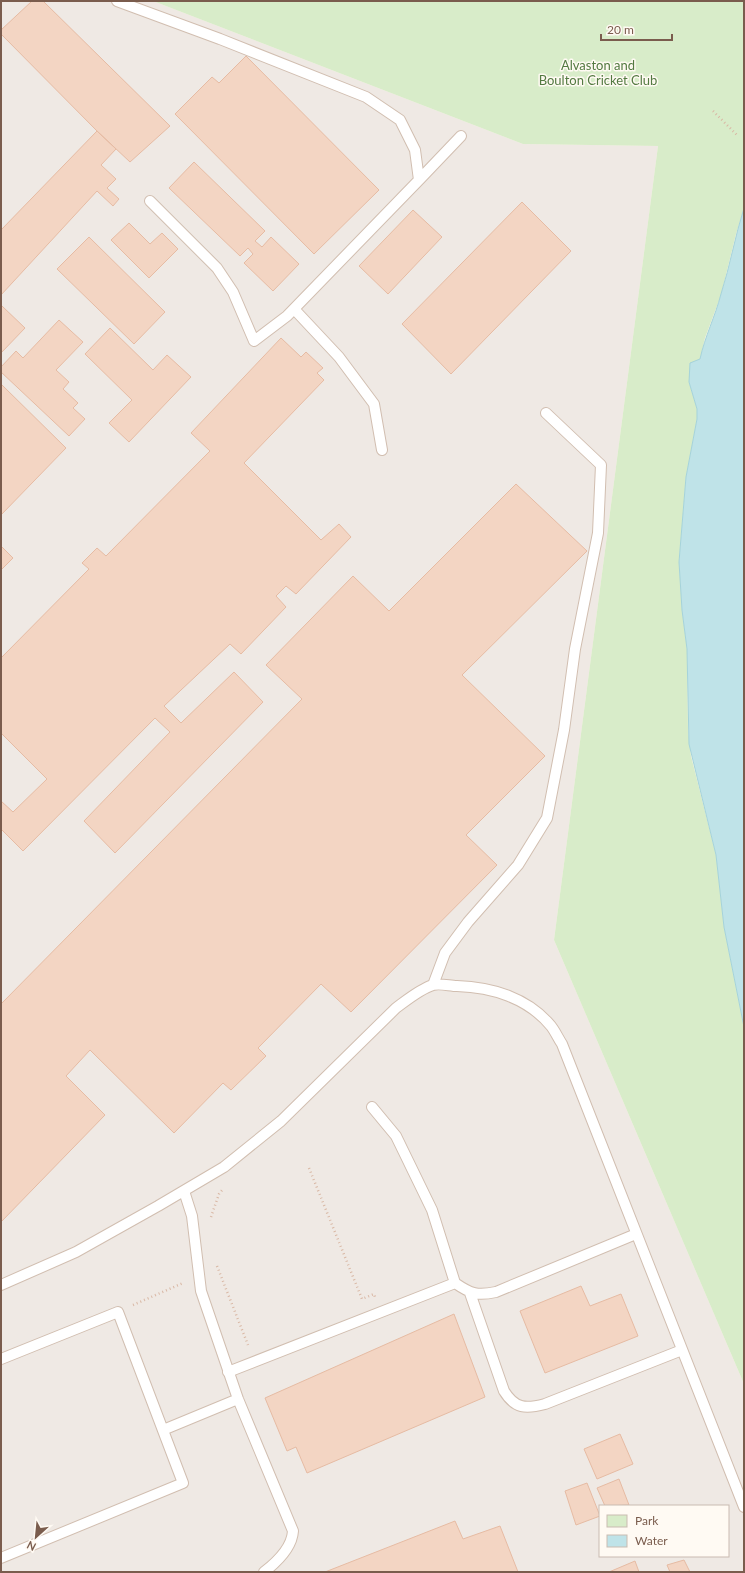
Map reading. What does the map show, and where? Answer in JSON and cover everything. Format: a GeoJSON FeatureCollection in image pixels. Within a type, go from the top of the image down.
{"type":"FeatureCollection","features":[{"type":"Feature","properties":{"kind":"lane"},"geometry":{"type":"LineString","coordinates":[[117,1],[228,42],[366,97],[400,120],[415,150],[419,180]]}},
{"type":"Feature","properties":{"kind":"lane"},"geometry":{"type":"LineString","coordinates":[[150,201],[217,268],[233,292],[254,341],[287,316],[461,136]]}},
{"type":"Feature","properties":{"kind":"lane"},"geometry":{"type":"LineString","coordinates":[[294,309],[340,357],[374,404],[382,450]]}},
{"type":"Feature","properties":{"kind":"lane"},"geometry":{"type":"LineString","coordinates":[[433,985],[445,953],[468,922],[518,866],[548,818],[564,730],[575,649],[598,533],[601,465],[546,413]]}},
{"type":"Feature","properties":{"kind":"lane"},"geometry":{"type":"LineString","coordinates":[[1,1285],[76,1252],[224,1167],[281,1121],[396,1008],[433,985],[474,986],[497,992],[519,1000],[538,1012],[552,1027],[562,1044],[744,1507]]}},
{"type":"Feature","properties":{"kind":"lane"},"geometry":{"type":"LineString","coordinates":[[372,1107],[396,1136],[432,1210],[455,1283],[470,1293],[486,1294],[496,1292],[636,1234]]}},
{"type":"Feature","properties":{"kind":"lane"},"geometry":{"type":"LineString","coordinates":[[184,1191],[192,1216],[201,1291],[238,1400],[293,1531],[293,1538],[282,1555],[264,1572]]}},
{"type":"Feature","properties":{"kind":"lane"},"geometry":{"type":"LineString","coordinates":[[228,1372],[455,1283]]}},
{"type":"Feature","properties":{"kind":"lane"},"geometry":{"type":"LineString","coordinates":[[470,1293],[504,1391],[509,1399],[516,1405],[526,1407],[545,1404],[682,1350]]}},
{"type":"Feature","properties":{"kind":"lane"},"geometry":{"type":"LineString","coordinates":[[1,1359],[118,1312],[183,1483],[1,1558]]}},
{"type":"Feature","properties":{"kind":"lane"},"geometry":{"type":"LineString","coordinates":[[163,1430],[238,1400]]}},
{"type":"Feature","properties":{"kind":"path"},"geometry":{"type":"LineString","coordinates":[[713,111],[737,135]]}},
{"type":"Feature","properties":{"kind":"path"},"geometry":{"type":"LineString","coordinates":[[309,1168],[362,1299],[374,1294],[380,1312]]}},
{"type":"Feature","properties":{"kind":"path"},"geometry":{"type":"LineString","coordinates":[[210,1219],[211,1212],[219,1194],[227,1184]]}},
{"type":"Feature","properties":{"kind":"path"},"geometry":{"type":"LineString","coordinates":[[215,1261],[254,1361]]}},
{"type":"Feature","properties":{"kind":"path"},"geometry":{"type":"LineString","coordinates":[[118,1312],[217,1268]]}},
{"type":"Feature","properties":{"kind":"shaded area"},"geometry":{"type":"Polygon","coordinates":[[[1,1],[153,1],[523,144],[658,146],[554,940],[744,1384],[744,1572],[1,1572],[1,1]]]}},
{"type":"Feature","properties":{"kind":"green space","name":"Alvaston and Boulton Cricket Club"},"geometry":{"type":"Polygon","coordinates":[[[153,1],[744,1],[744,208],[721,295],[705,338],[700,359],[689,382],[697,409],[697,419],[686,477],[679,562],[682,610],[687,649],[688,729],[691,756],[716,855],[724,927],[744,1027],[744,1384],[554,940],[658,146],[523,144],[153,1]]]}},
{"type":"Feature","properties":{"kind":"water"},"geometry":{"type":"Polygon","coordinates":[[[744,208],[744,1027],[724,927],[716,855],[689,744],[687,649],[682,610],[679,562],[686,477],[697,419],[697,409],[689,382],[690,363],[700,359],[716,311],[744,208]]]}},
{"type":"Feature","properties":{"kind":"building"},"geometry":{"type":"Polygon","coordinates":[[[32,1],[43,1],[170,126],[130,162],[97,131],[1,34],[1,30],[32,1]]]}},
{"type":"Feature","properties":{"kind":"building"},"geometry":{"type":"Polygon","coordinates":[[[246,56],[379,190],[314,254],[175,114],[212,77],[219,83],[246,56]]]}},
{"type":"Feature","properties":{"kind":"building"},"geometry":{"type":"Polygon","coordinates":[[[97,131],[116,149],[101,165],[116,179],[107,188],[119,199],[113,206],[97,191],[1,295],[1,230],[97,131]]]}},
{"type":"Feature","properties":{"kind":"building"},"geometry":{"type":"Polygon","coordinates":[[[194,162],[265,231],[255,241],[262,247],[271,237],[299,264],[273,291],[244,263],[253,254],[248,248],[240,256],[169,188],[194,162]]]}},
{"type":"Feature","properties":{"kind":"building"},"geometry":{"type":"Polygon","coordinates":[[[522,202],[571,251],[451,374],[402,324],[522,202]]]}},
{"type":"Feature","properties":{"kind":"building"},"geometry":{"type":"Polygon","coordinates":[[[413,210],[442,237],[388,294],[359,266],[413,210]]]}},
{"type":"Feature","properties":{"kind":"building"},"geometry":{"type":"Polygon","coordinates":[[[129,223],[150,244],[162,233],[178,249],[149,278],[111,240],[129,223]]]}},
{"type":"Feature","properties":{"kind":"building"},"geometry":{"type":"Polygon","coordinates":[[[89,237],[165,312],[134,344],[57,269],[89,237]]]}},
{"type":"Feature","properties":{"kind":"building"},"geometry":{"type":"Polygon","coordinates":[[[1,306],[25,328],[1,353],[1,306]]]}},
{"type":"Feature","properties":{"kind":"building"},"geometry":{"type":"Polygon","coordinates":[[[59,320],[83,342],[56,370],[69,382],[63,389],[78,403],[73,408],[85,419],[69,436],[1,372],[1,367],[16,351],[23,358],[59,320]]]}},
{"type":"Feature","properties":{"kind":"building"},"geometry":{"type":"Polygon","coordinates":[[[110,328],[153,370],[167,355],[191,377],[129,442],[109,423],[132,400],[85,354],[110,328]]]}},
{"type":"Feature","properties":{"kind":"building"},"geometry":{"type":"Polygon","coordinates":[[[281,338],[301,357],[306,352],[323,368],[317,373],[324,380],[244,463],[321,540],[339,524],[351,537],[296,594],[286,586],[276,596],[286,607],[241,654],[230,644],[164,706],[181,723],[234,672],[263,702],[115,853],[84,821],[170,732],[155,718],[23,851],[1,829],[1,801],[13,812],[47,779],[1,733],[1,658],[89,569],[82,563],[97,548],[106,556],[210,451],[191,433],[281,338]]]}},
{"type":"Feature","properties":{"kind":"building"},"geometry":{"type":"Polygon","coordinates":[[[1,384],[66,448],[1,515],[1,384]]]}},
{"type":"Feature","properties":{"kind":"building"},"geometry":{"type":"Polygon","coordinates":[[[516,484],[587,551],[462,675],[545,756],[466,835],[497,865],[351,1012],[321,984],[258,1048],[266,1056],[231,1090],[223,1083],[174,1133],[90,1050],[66,1076],[105,1115],[1,1222],[1,1004],[302,699],[266,665],[353,576],[389,611],[516,484]]]}},
{"type":"Feature","properties":{"kind":"building"},"geometry":{"type":"Polygon","coordinates":[[[1,546],[13,558],[1,570],[1,546]]]}},
{"type":"Feature","properties":{"kind":"building"},"geometry":{"type":"Polygon","coordinates":[[[581,1286],[590,1306],[621,1294],[638,1336],[545,1373],[520,1311],[581,1286]]]}},
{"type":"Feature","properties":{"kind":"building"},"geometry":{"type":"Polygon","coordinates":[[[454,1314],[485,1397],[307,1473],[296,1447],[287,1451],[265,1398],[454,1314]]]}},
{"type":"Feature","properties":{"kind":"building"},"geometry":{"type":"Polygon","coordinates":[[[620,1434],[633,1464],[597,1479],[584,1449],[620,1434]]]}},
{"type":"Feature","properties":{"kind":"building"},"geometry":{"type":"Polygon","coordinates":[[[619,1479],[629,1505],[605,1505],[597,1488],[619,1479]]]}},
{"type":"Feature","properties":{"kind":"building"},"geometry":{"type":"Polygon","coordinates":[[[587,1483],[599,1516],[576,1525],[565,1491],[587,1483]]]}},
{"type":"Feature","properties":{"kind":"building"},"geometry":{"type":"Polygon","coordinates":[[[455,1521],[463,1539],[500,1526],[518,1572],[325,1572],[455,1521]]]}},
{"type":"Feature","properties":{"kind":"building"},"geometry":{"type":"Polygon","coordinates":[[[684,1560],[690,1572],[670,1572],[667,1565],[684,1560]]]}},
{"type":"Feature","properties":{"kind":"building"},"geometry":{"type":"Polygon","coordinates":[[[635,1561],[639,1572],[609,1572],[635,1561]]]}}]}
